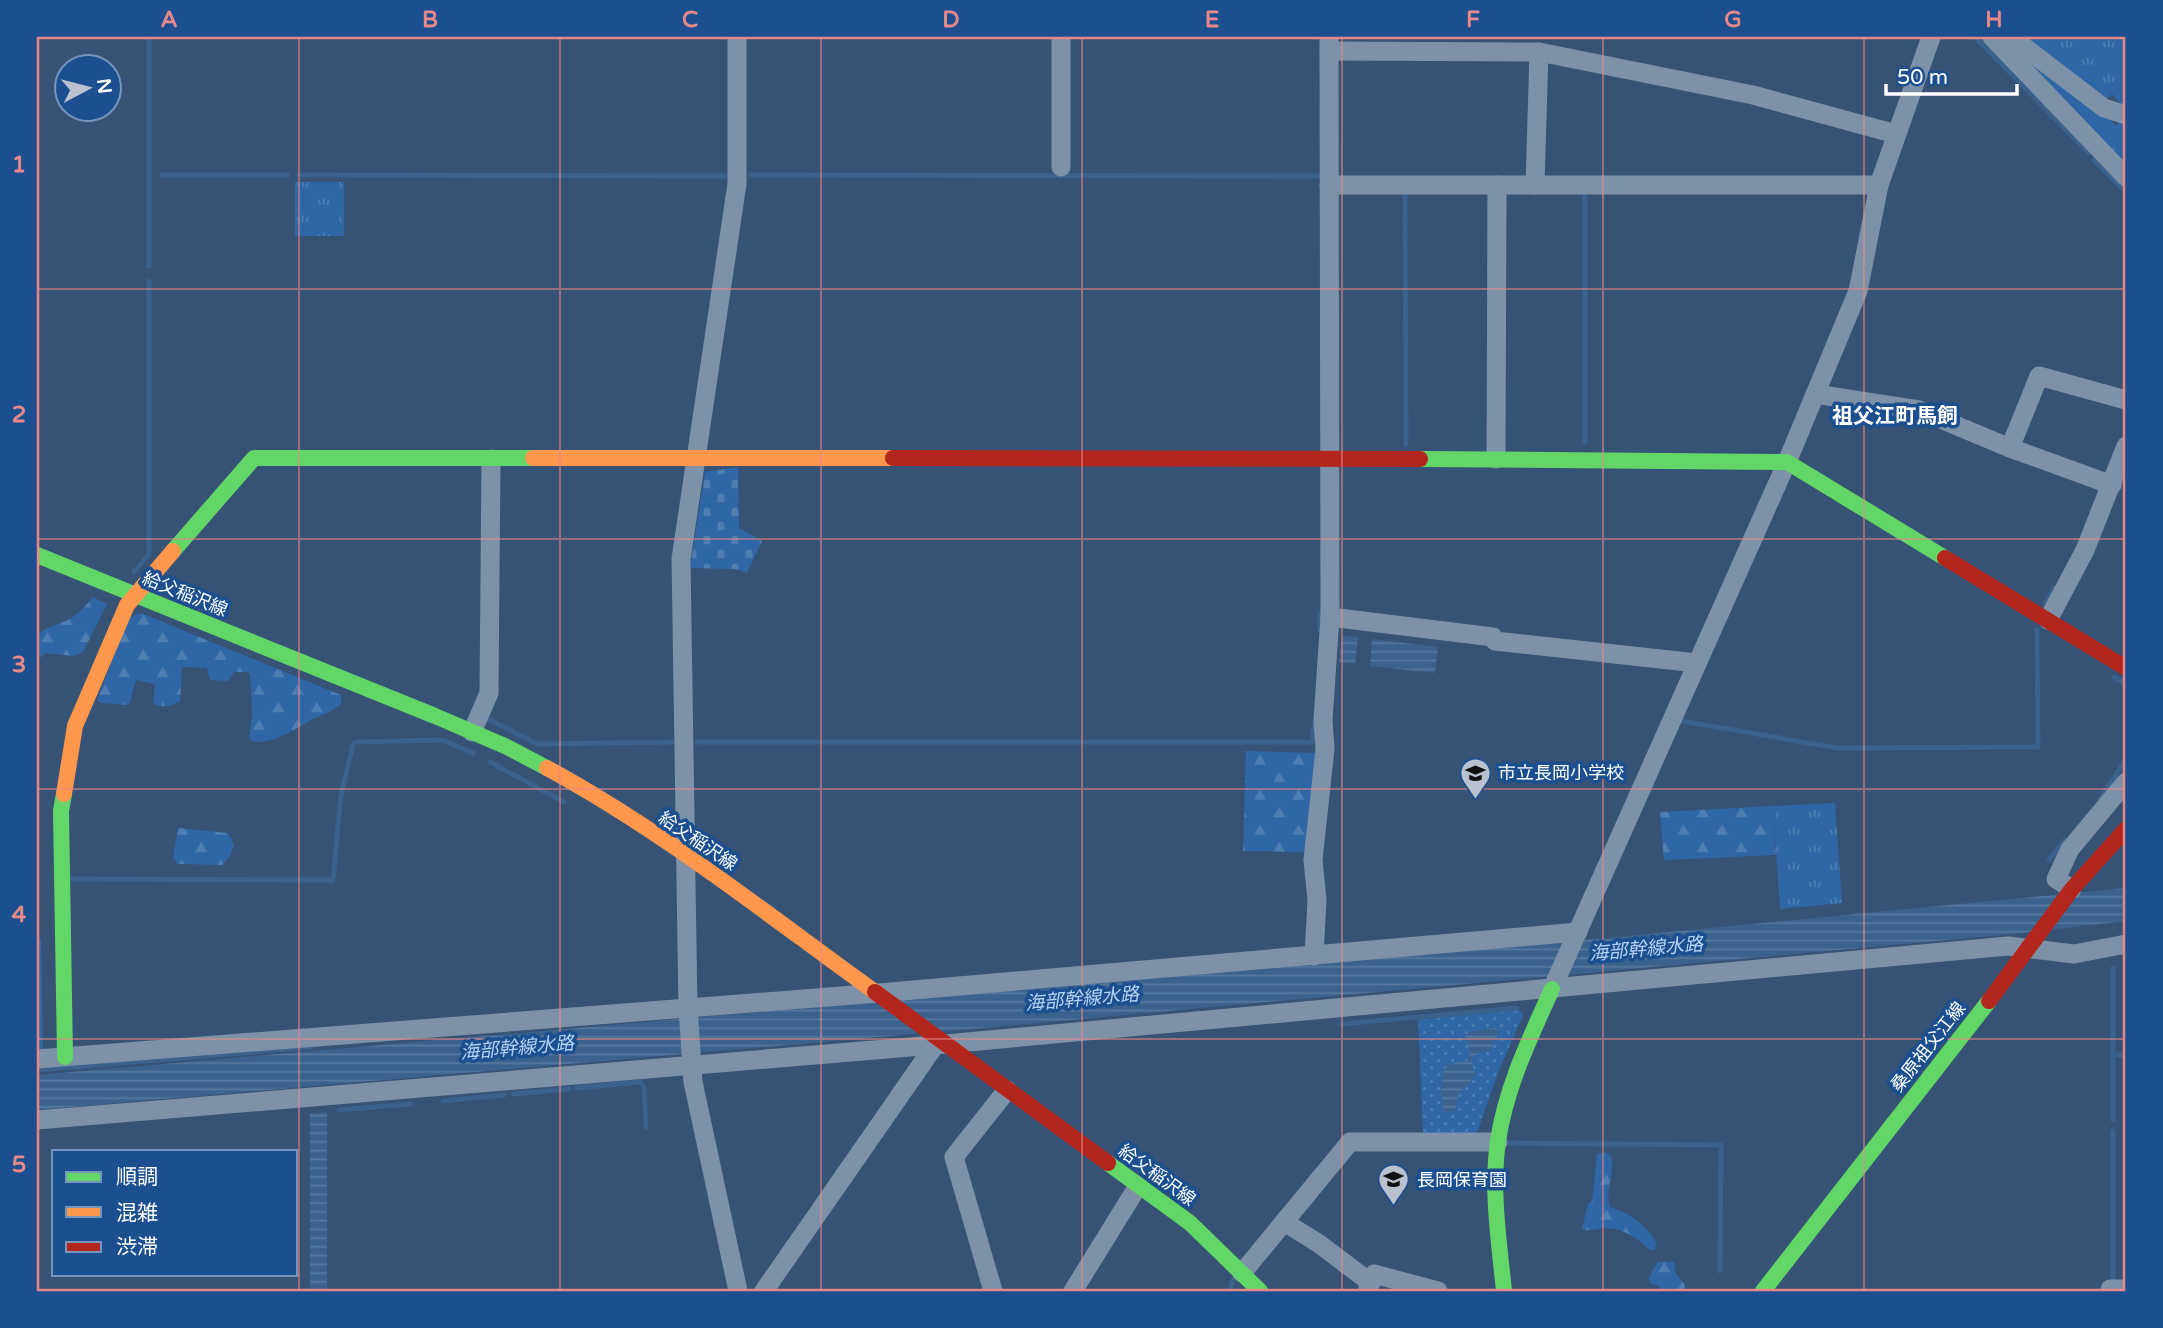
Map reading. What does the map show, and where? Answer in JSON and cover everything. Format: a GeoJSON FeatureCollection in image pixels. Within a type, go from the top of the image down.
{"type":"FeatureCollection","features":[{"type":"Feature","properties":{"kind":"street"},"geometry":{"type":"LineString","coordinates":[[737,37],[737,184],[681,559],[684,854],[691,1061],[693,1082],[738,1291]]}},
{"type":"Feature","properties":{"kind":"street"},"geometry":{"type":"LineString","coordinates":[[1062,37],[1062,167]]}},
{"type":"Feature","properties":{"kind":"street"},"geometry":{"type":"LineString","coordinates":[[1504,1291],[1495,1180],[1498,1142],[1507,1099],[1526,1047],[1787,462],[1858,291],[1879,185],[1931,37]]}},
{"type":"Feature","properties":{"kind":"street"},"geometry":{"type":"LineString","coordinates":[[1992,37],[2126,177]]}},
{"type":"Feature","properties":{"kind":"street"},"geometry":{"type":"LineString","coordinates":[[2011,37],[2104,108],[2126,115]]}},
{"type":"Feature","properties":{"kind":"street"},"geometry":{"type":"LineString","coordinates":[[1314,956],[1317,900],[1313,860],[1325,749],[1323,720],[1330,617],[1329,44],[1542,47],[1753,94],[1896,134]]}},
{"type":"Feature","properties":{"kind":"street"},"geometry":{"type":"LineString","coordinates":[[1535,185],[1542,47]]}},
{"type":"Feature","properties":{"kind":"street"},"geometry":{"type":"LineString","coordinates":[[1329,185],[1879,185]]}},
{"type":"Feature","properties":{"kind":"street"},"geometry":{"type":"LineString","coordinates":[[1496,459],[1497,185]]}},
{"type":"Feature","properties":{"kind":"street"},"geometry":{"type":"LineString","coordinates":[[2010,447],[2039,376],[2126,400]]}},
{"type":"Feature","properties":{"kind":"street"},"geometry":{"type":"LineString","coordinates":[[1815,394],[1919,410],[2112,485]]}},
{"type":"Feature","properties":{"kind":"street"},"geometry":{"type":"LineString","coordinates":[[65,1057],[61,811],[75,726],[127,605],[254,458],[1329,458],[1787,462],[2126,668]]}},
{"type":"Feature","properties":{"kind":"street"},"geometry":{"type":"LineString","coordinates":[[2048,620],[2085,550],[2124,458]]}},
{"type":"Feature","properties":{"kind":"street"},"geometry":{"type":"LineString","coordinates":[[472,732],[489,693],[491,459]]}},
{"type":"Feature","properties":{"kind":"street","name":"給父稲沢線"},"geometry":{"type":"LineString","coordinates":[[37,555],[472,732],[507,747],[585,789],[684,854],[882,996],[938,1041],[1190,1223],[1260,1291]]}},
{"type":"Feature","properties":{"kind":"street"},"geometry":{"type":"LineString","coordinates":[[1330,617],[1493,637],[1495,640],[1697,663]]}},
{"type":"Feature","properties":{"kind":"street"},"geometry":{"type":"LineString","coordinates":[[2072,889],[2056,879],[2070,849],[2126,782]]}},
{"type":"Feature","properties":{"kind":"street","name":"桑原祖父江線"},"geometry":{"type":"LineString","coordinates":[[1763,1291],[2034,942],[2072,889],[2126,829]]}},
{"type":"Feature","properties":{"kind":"street"},"geometry":{"type":"LineString","coordinates":[[37,1059],[688,1012],[1577,934]]}},
{"type":"Feature","properties":{"kind":"street"},"geometry":{"type":"LineString","coordinates":[[37,1120],[2034,942],[2074,954],[2126,944]]}},
{"type":"Feature","properties":{"kind":"street"},"geometry":{"type":"LineString","coordinates":[[764,1291],[938,1041]]}},
{"type":"Feature","properties":{"kind":"street"},"geometry":{"type":"LineString","coordinates":[[993,1291],[954,1157],[1007,1090]]}},
{"type":"Feature","properties":{"kind":"street"},"geometry":{"type":"LineString","coordinates":[[1242,1273],[1350,1142],[1498,1142]]}},
{"type":"Feature","properties":{"kind":"street"},"geometry":{"type":"LineString","coordinates":[[1073,1291],[1138,1186]]}},
{"type":"Feature","properties":{"kind":"street"},"geometry":{"type":"LineString","coordinates":[[1284,1222],[1318,1243],[1368,1287],[1374,1274],[1438,1291]]}},
{"type":"Feature","properties":{"kind":"street"},"geometry":{"type":"LineString","coordinates":[[2110,1291],[2126,1289]]}},
{"type":"Feature","properties":{"kind":"green space"},"geometry":{"type":"Polygon","coordinates":[[[2002,37],[2100,110],[2116,126],[2123,119],[2126,122],[2126,168],[2002,37]]]}},
{"type":"Feature","properties":{"kind":"green space"},"geometry":{"type":"Polygon","coordinates":[[[2022,37],[2126,37],[2126,109],[2112,94],[2103,102],[2022,37]]]}},
{"type":"Feature","properties":{"kind":"green space"},"geometry":{"type":"Polygon","coordinates":[[[295,182],[344,182],[344,236],[295,236],[295,182]]]}},
{"type":"Feature","properties":{"kind":"green space"},"geometry":{"type":"Polygon","coordinates":[[[738,467],[739,528],[762,541],[747,573],[735,569],[690,568],[705,472],[738,467]]]}},
{"type":"Feature","properties":{"kind":"green space"},"geometry":{"type":"Polygon","coordinates":[[[93,597],[107,604],[83,652],[74,656],[45,653],[37,661],[37,635],[72,618],[93,597]]]}},
{"type":"Feature","properties":{"kind":"green space"},"geometry":{"type":"Polygon","coordinates":[[[141,613],[341,695],[341,704],[272,740],[255,742],[249,739],[252,715],[250,674],[247,672],[234,672],[228,681],[210,680],[207,668],[182,667],[180,701],[173,705],[153,703],[155,684],[136,680],[129,705],[101,703],[97,700],[129,617],[141,613]]]}},
{"type":"Feature","properties":{"kind":"green space"},"geometry":{"type":"Polygon","coordinates":[[[1246,751],[1319,753],[1310,852],[1243,851],[1246,751]]]}},
{"type":"Feature","properties":{"kind":"green space"},"geometry":{"type":"Polygon","coordinates":[[[1835,803],[1842,903],[1780,909],[1773,806],[1835,803]]]}},
{"type":"Feature","properties":{"kind":"green space"},"geometry":{"type":"Polygon","coordinates":[[[1773,806],[1776,855],[1664,860],[1660,812],[1773,806]]]}},
{"type":"Feature","properties":{"kind":"green space"},"geometry":{"type":"Polygon","coordinates":[[[178,828],[228,833],[234,845],[230,856],[222,865],[178,864],[173,858],[178,828]]]}},
{"type":"Feature","properties":{"kind":"green space"},"geometry":{"type":"Polygon","coordinates":[[[37,939],[41,939],[43,1053],[37,1053],[37,939]]]}},
{"type":"Feature","properties":{"kind":"green space"},"geometry":{"type":"Polygon","coordinates":[[[1518,1008],[1523,1015],[1498,1073],[1477,1133],[1423,1133],[1418,1020],[1518,1008]]]}},
{"type":"Feature","properties":{"kind":"green space"},"geometry":{"type":"Polygon","coordinates":[[[1604,1152],[1610,1155],[1612,1161],[1608,1194],[1610,1207],[1631,1216],[1643,1226],[1657,1245],[1654,1250],[1617,1230],[1582,1229],[1588,1204],[1592,1201],[1597,1154],[1604,1152]]]}},
{"type":"Feature","properties":{"kind":"green space"},"geometry":{"type":"Polygon","coordinates":[[[1658,1262],[1674,1262],[1676,1274],[1685,1285],[1684,1291],[1661,1291],[1659,1286],[1650,1283],[1649,1277],[1658,1262]]]}},
{"type":"Feature","properties":{"kind":"water"},"geometry":{"type":"Polygon","coordinates":[[[1342,636],[1358,637],[1355,664],[1339,662],[1342,636]]]}},
{"type":"Feature","properties":{"kind":"water"},"geometry":{"type":"Polygon","coordinates":[[[1372,639],[1438,647],[1435,673],[1370,666],[1372,639]]]}},
{"type":"Feature","properties":{"kind":"water","name":"海部幹線水路"},"geometry":{"type":"Polygon","coordinates":[[[2126,888],[2126,921],[2013,934],[972,1029],[37,1110],[37,1075],[1586,940],[2126,888]]]}},
{"type":"Feature","properties":{"kind":"water"},"geometry":{"type":"Polygon","coordinates":[[[1496,1028],[1499,1032],[1490,1050],[1473,1056],[1475,1076],[1459,1093],[1455,1111],[1446,1113],[1443,1110],[1443,1073],[1451,1064],[1467,1061],[1470,1052],[1466,1035],[1469,1032],[1496,1028]]]}},
{"type":"Feature","properties":{"kind":"water"},"geometry":{"type":"Polygon","coordinates":[[[327,1112],[327,1291],[310,1291],[310,1114],[327,1112]]]}},
{"type":"Feature","properties":{"kind":"waterway"},"geometry":{"type":"LineString","coordinates":[[149,37],[149,266]]}},
{"type":"Feature","properties":{"kind":"waterway"},"geometry":{"type":"LineString","coordinates":[[1975,37],[2089,153]]}},
{"type":"Feature","properties":{"kind":"waterway"},"geometry":{"type":"LineString","coordinates":[[2094,160],[2126,192]]}},
{"type":"Feature","properties":{"kind":"waterway"},"geometry":{"type":"LineString","coordinates":[[162,175],[287,175]]}},
{"type":"Feature","properties":{"kind":"waterway"},"geometry":{"type":"LineString","coordinates":[[299,175],[725,176]]}},
{"type":"Feature","properties":{"kind":"waterway"},"geometry":{"type":"LineString","coordinates":[[751,175],[1320,176]]}},
{"type":"Feature","properties":{"kind":"waterway"},"geometry":{"type":"LineString","coordinates":[[1585,190],[1585,442]]}},
{"type":"Feature","properties":{"kind":"waterway"},"geometry":{"type":"LineString","coordinates":[[1405,191],[1406,445]]}},
{"type":"Feature","properties":{"kind":"waterway"},"geometry":{"type":"LineString","coordinates":[[134,572],[149,554],[149,281]]}},
{"type":"Feature","properties":{"kind":"waterway"},"geometry":{"type":"LineString","coordinates":[[2046,603],[2054,588]]}},
{"type":"Feature","properties":{"kind":"waterway"},"geometry":{"type":"LineString","coordinates":[[1320,613],[1320,631]]}},
{"type":"Feature","properties":{"kind":"waterway"},"geometry":{"type":"LineString","coordinates":[[1681,721],[1838,748],[2038,747],[2037,630]]}},
{"type":"Feature","properties":{"kind":"waterway"},"geometry":{"type":"LineString","coordinates":[[2114,677],[2126,684]]}},
{"type":"Feature","properties":{"kind":"waterway"},"geometry":{"type":"LineString","coordinates":[[484,717],[537,744],[672,742]]}},
{"type":"Feature","properties":{"kind":"waterway"},"geometry":{"type":"LineString","coordinates":[[697,742],[1312,742],[1315,721]]}},
{"type":"Feature","properties":{"kind":"waterway"},"geometry":{"type":"LineString","coordinates":[[70,879],[333,880],[341,795],[353,744],[442,740],[473,753]]}},
{"type":"Feature","properties":{"kind":"waterway"},"geometry":{"type":"LineString","coordinates":[[2099,801],[2126,759]]}},
{"type":"Feature","properties":{"kind":"waterway"},"geometry":{"type":"LineString","coordinates":[[490,762],[564,802]]}},
{"type":"Feature","properties":{"kind":"waterway"},"geometry":{"type":"LineString","coordinates":[[2049,859],[2065,840]]}},
{"type":"Feature","properties":{"kind":"waterway"},"geometry":{"type":"LineString","coordinates":[[2113,968],[2113,1120]]}},
{"type":"Feature","properties":{"kind":"waterway"},"geometry":{"type":"LineString","coordinates":[[1341,1024],[1517,1008]]}},
{"type":"Feature","properties":{"kind":"waterway"},"geometry":{"type":"LineString","coordinates":[[37,1070],[311,1047]]}},
{"type":"Feature","properties":{"kind":"waterway"},"geometry":{"type":"LineString","coordinates":[[2113,1055],[2126,1055]]}},
{"type":"Feature","properties":{"kind":"waterway"},"geometry":{"type":"LineString","coordinates":[[577,1088],[640,1082],[644,1087],[646,1127]]}},
{"type":"Feature","properties":{"kind":"waterway"},"geometry":{"type":"LineString","coordinates":[[514,1094],[569,1089]]}},
{"type":"Feature","properties":{"kind":"waterway"},"geometry":{"type":"LineString","coordinates":[[443,1101],[504,1095]]}},
{"type":"Feature","properties":{"kind":"waterway"},"geometry":{"type":"LineString","coordinates":[[339,1110],[410,1104]]}},
{"type":"Feature","properties":{"kind":"waterway"},"geometry":{"type":"LineString","coordinates":[[2113,1131],[2113,1285]]}},
{"type":"Feature","properties":{"kind":"waterway"},"geometry":{"type":"LineString","coordinates":[[1509,1143],[1721,1145],[1720,1271]]}},
{"type":"Feature","properties":{"kind":"waterway"},"geometry":{"type":"LineString","coordinates":[[1230,1291],[1233,1279]]}},
{"type":"Feature","properties":{"kind":"traffic: fast"},"geometry":{"type":"LineString","coordinates":[[173,551],[254,458],[533,458]]}},
{"type":"Feature","properties":{"kind":"traffic: fast"},"geometry":{"type":"LineString","coordinates":[[1420,459],[1787,462],[1945,558]]}},
{"type":"Feature","properties":{"kind":"traffic: fast"},"geometry":{"type":"LineString","coordinates":[[37,555],[435,716],[507,747],[547,768]]}},
{"type":"Feature","properties":{"kind":"traffic: fast"},"geometry":{"type":"LineString","coordinates":[[64,794],[61,811],[65,1057]]}},
{"type":"Feature","properties":{"kind":"traffic: fast"},"geometry":{"type":"LineString","coordinates":[[1504,1291],[1496,1197],[1498,1141],[1513,1082],[1552,989]]}},
{"type":"Feature","properties":{"kind":"traffic: fast"},"geometry":{"type":"LineString","coordinates":[[1763,1291],[1989,1001]]}},
{"type":"Feature","properties":{"kind":"traffic: fast"},"geometry":{"type":"LineString","coordinates":[[1108,1163],[1190,1223],[1260,1291]]}},
{"type":"Feature","properties":{"kind":"traffic: slow"},"geometry":{"type":"LineString","coordinates":[[533,458],[893,458]]}},
{"type":"Feature","properties":{"kind":"traffic: slow"},"geometry":{"type":"LineString","coordinates":[[64,794],[75,726],[127,605],[173,551]]}},
{"type":"Feature","properties":{"kind":"traffic: slow"},"geometry":{"type":"LineString","coordinates":[[547,768],[674,846],[875,992]]}},
{"type":"Feature","properties":{"kind":"traffic: jam"},"geometry":{"type":"LineString","coordinates":[[893,458],[1420,459]]}},
{"type":"Feature","properties":{"kind":"traffic: jam"},"geometry":{"type":"LineString","coordinates":[[1945,558],[2126,668]]}},
{"type":"Feature","properties":{"kind":"traffic: jam"},"geometry":{"type":"LineString","coordinates":[[1989,1001],[2072,889],[2126,829]]}},
{"type":"Feature","properties":{"kind":"traffic: jam"},"geometry":{"type":"LineString","coordinates":[[875,992],[1108,1163]]}},
{"type":"Feature","properties":{"kind":"place","name":"市立長岡小学校"},"geometry":{"type":"Point","coordinates":[1475,800]}},
{"type":"Feature","properties":{"kind":"place","name":"長岡保育園"},"geometry":{"type":"Point","coordinates":[1394,1207]}},
{"type":"Feature","properties":{"kind":"district","name":"祖父江町馬飼"},"geometry":{"type":"Point","coordinates":[1895,416]}}]}
